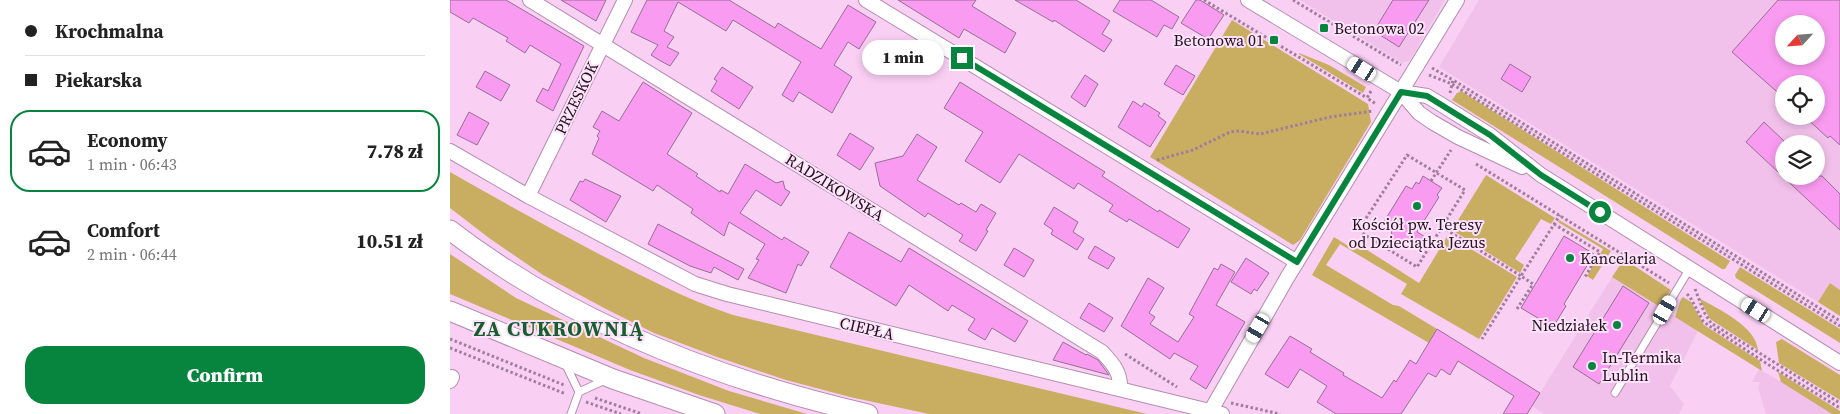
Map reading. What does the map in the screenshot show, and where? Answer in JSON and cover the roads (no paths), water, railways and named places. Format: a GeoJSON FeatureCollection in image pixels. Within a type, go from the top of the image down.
{"type":"FeatureCollection","features":[{"type":"Feature","properties":{"kind":"main road"},"geometry":{"type":"LineString","coordinates":[[450,230],[536,289],[601,322],[661,349],[748,381],[868,414]]}},
{"type":"Feature","properties":{"kind":"main road"},"geometry":{"type":"LineString","coordinates":[[450,311],[613,378],[715,414]]}},
{"type":"Feature","properties":{"kind":"street","name":"RADZIKOWSKA"},"geometry":{"type":"LineString","coordinates":[[530,0],[1102,352],[1115,366],[1120,378],[1120,389]]}},
{"type":"Feature","properties":{"kind":"street","name":"PRZESKOK"},"geometry":{"type":"LineString","coordinates":[[528,196],[624,0]]}},
{"type":"Feature","properties":{"kind":"street"},"geometry":{"type":"LineString","coordinates":[[866,0],[1297,262]]}},
{"type":"Feature","properties":{"kind":"street"},"geometry":{"type":"LineString","coordinates":[[1249,0],[1401,92],[1419,113],[1439,125],[1475,145],[1541,175]]}},
{"type":"Feature","properties":{"kind":"street"},"geometry":{"type":"LineString","coordinates":[[1220,409],[1297,262],[1457,0]]}},
{"type":"Feature","properties":{"kind":"street"},"geometry":{"type":"LineString","coordinates":[[1401,92],[1427,96],[1490,135],[1541,175],[1840,363]]}},
{"type":"Feature","properties":{"kind":"street","name":"CIEPŁA"},"geometry":{"type":"LineString","coordinates":[[450,151],[528,196],[695,284],[1120,389],[1220,409]]}},
{"type":"Feature","properties":{"kind":"lane"},"geometry":{"type":"LineString","coordinates":[[1615,393],[1691,269]]}},
{"type":"Feature","properties":{"kind":"lane"},"geometry":{"type":"LineString","coordinates":[[563,358],[577,395],[571,414]]}},
{"type":"Feature","properties":{"kind":"lane"},"geometry":{"type":"LineString","coordinates":[[577,395],[603,381],[613,378]]}},
{"type":"Feature","properties":{"kind":"place","name":"Betonowa 02"},"geometry":{"type":"Point","coordinates":[1324,28]}},
{"type":"Feature","properties":{"kind":"place","name":"Betonowa 01"},"geometry":{"type":"Point","coordinates":[1274,40]}},
{"type":"Feature","properties":{"kind":"place","name":"Kościół pw. Teresy od Dzieciątka Jezus"},"geometry":{"type":"Point","coordinates":[1417,206]}},
{"type":"Feature","properties":{"kind":"place","name":"Kancelaria"},"geometry":{"type":"Point","coordinates":[1570,258]}},
{"type":"Feature","properties":{"kind":"place","name":"Niedziałek"},"geometry":{"type":"Point","coordinates":[1617,325]}},
{"type":"Feature","properties":{"kind":"place","name":"In-Termika Lublin"},"geometry":{"type":"Point","coordinates":[1592,366]}},
{"type":"Feature","properties":{"kind":"district","name":"ZA CUKROWNIĄ"},"geometry":{"type":"Point","coordinates":[559,328]}}]}
